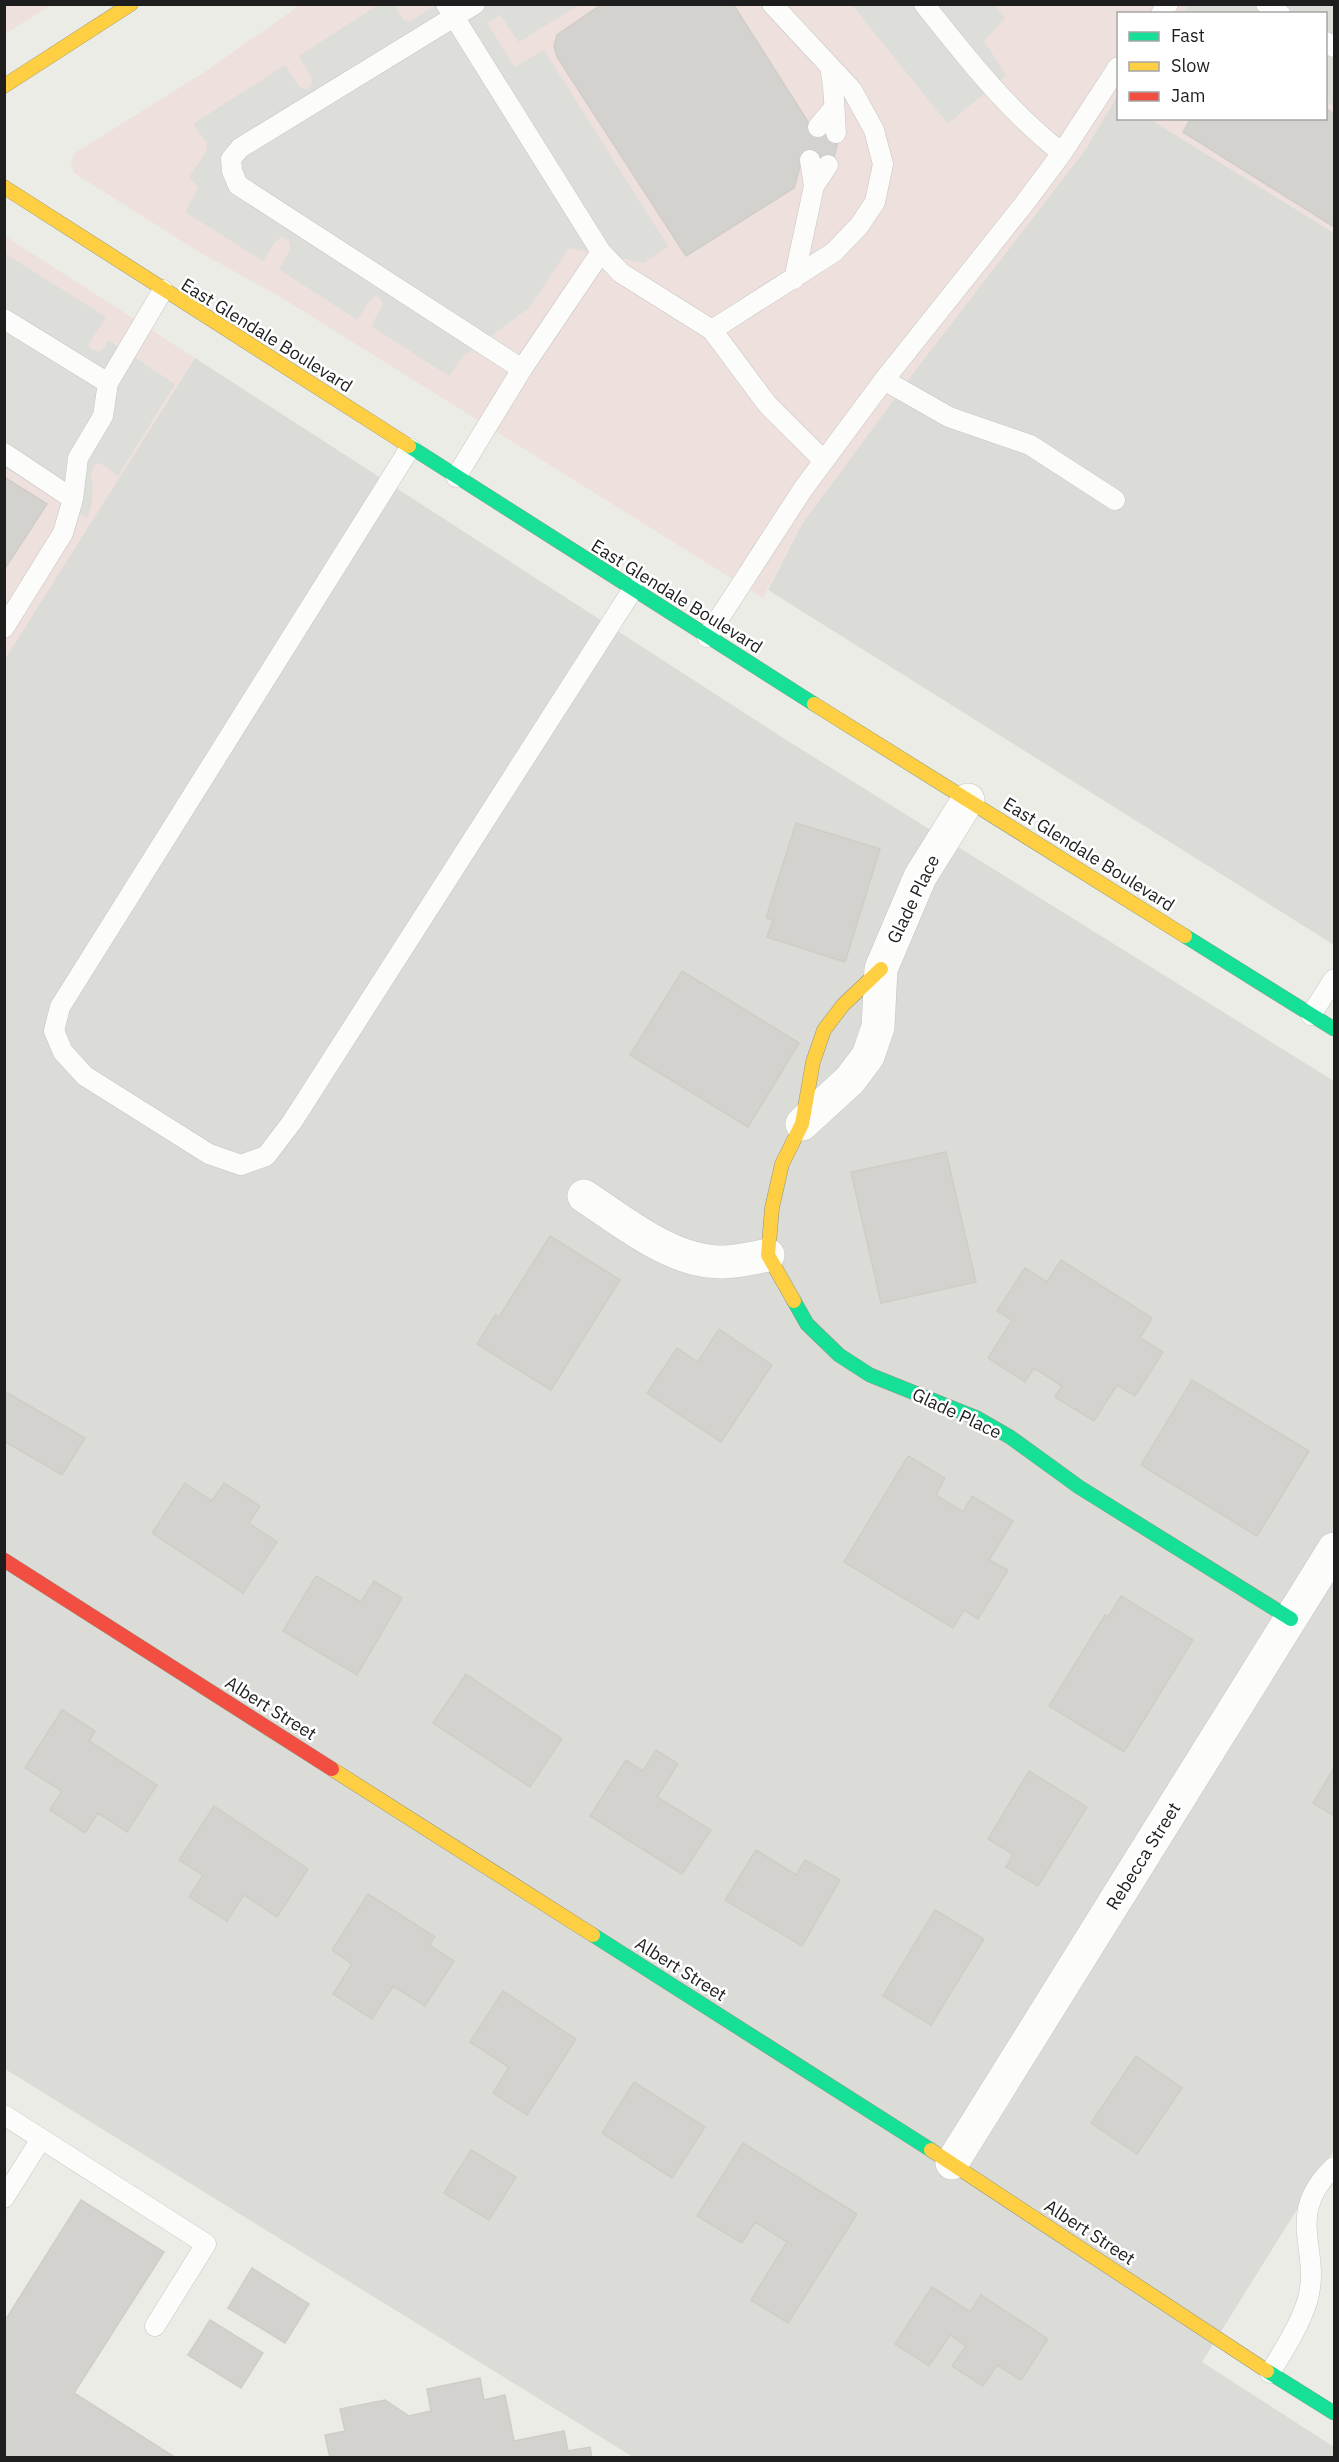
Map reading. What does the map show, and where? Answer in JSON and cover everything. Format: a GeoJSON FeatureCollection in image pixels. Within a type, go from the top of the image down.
{"type":"FeatureCollection","features":[{"type":"Feature","properties":{"kind":"street"},"geometry":{"type":"LineString","coordinates":[[4,86],[131,4]]}},
{"type":"Feature","properties":{"kind":"street","name":"East Glendale Boulevard"},"geometry":{"type":"LineString","coordinates":[[4,187],[706,637],[1335,1029]]}},
{"type":"Feature","properties":{"kind":"street","name":"Glade Place"},"geometry":{"type":"LineString","coordinates":[[802,1124],[850,1080],[868,1056],[878,1028],[881,969],[920,877],[968,800]]}},
{"type":"Feature","properties":{"kind":"street","name":"Glade Place"},"geometry":{"type":"LineString","coordinates":[[881,969],[843,1005],[824,1030],[813,1062],[802,1124],[782,1164],[772,1208],[768,1255],[807,1324],[839,1355],[870,1375],[977,1418],[1010,1437],[1078,1487],[1291,1619]]}},
{"type":"Feature","properties":{"kind":"street"},"geometry":{"type":"LineString","coordinates":[[584,1196],[648,1238],[696,1258],[707,1261],[739,1261],[768,1255]]}},
{"type":"Feature","properties":{"kind":"street","name":"Rebecca Street"},"geometry":{"type":"LineString","coordinates":[[952,2163],[1335,1549]]}},
{"type":"Feature","properties":{"kind":"street","name":"Albert Street"},"geometry":{"type":"LineString","coordinates":[[4,1560],[952,2163],[1270,2373],[1335,2413]]}},
{"type":"Feature","properties":{"kind":"lane"},"geometry":{"type":"LineString","coordinates":[[475,4],[450,11],[240,148],[231,159],[232,171],[238,185],[522,369]]}},
{"type":"Feature","properties":{"kind":"lane"},"geometry":{"type":"LineString","coordinates":[[712,330],[834,252],[859,226],[875,202],[883,164],[874,130],[852,90],[772,4]]}},
{"type":"Feature","properties":{"kind":"lane"},"geometry":{"type":"LineString","coordinates":[[924,4],[1003,101],[1034,131],[1062,153]]}},
{"type":"Feature","properties":{"kind":"lane"},"geometry":{"type":"LineString","coordinates":[[450,11],[601,252],[621,273],[712,330],[767,404],[824,461]]}},
{"type":"Feature","properties":{"kind":"lane"},"geometry":{"type":"LineString","coordinates":[[827,130],[835,90],[830,67]]}},
{"type":"Feature","properties":{"kind":"lane"},"geometry":{"type":"LineString","coordinates":[[706,637],[802,489],[884,380],[1062,153],[1117,70]]}},
{"type":"Feature","properties":{"kind":"lane"},"geometry":{"type":"LineString","coordinates":[[794,279],[819,162]]}},
{"type":"Feature","properties":{"kind":"lane"},"geometry":{"type":"LineString","coordinates":[[456,477],[522,369],[601,252]]}},
{"type":"Feature","properties":{"kind":"lane"},"geometry":{"type":"LineString","coordinates":[[4,628],[63,533],[74,499],[78,458],[103,416],[108,383],[163,290]]}},
{"type":"Feature","properties":{"kind":"lane"},"geometry":{"type":"LineString","coordinates":[[4,319],[108,383]]}},
{"type":"Feature","properties":{"kind":"lane"},"geometry":{"type":"LineString","coordinates":[[884,380],[949,417],[1030,445],[1115,500]]}},
{"type":"Feature","properties":{"kind":"lane"},"geometry":{"type":"LineString","coordinates":[[410,448],[60,1007],[54,1031],[63,1052],[85,1076],[209,1154],[241,1165],[266,1156],[292,1122],[633,589]]}},
{"type":"Feature","properties":{"kind":"lane"},"geometry":{"type":"LineString","coordinates":[[4,453],[74,499]]}},
{"type":"Feature","properties":{"kind":"lane"},"geometry":{"type":"LineString","coordinates":[[1311,1015],[1335,979]]}},
{"type":"Feature","properties":{"kind":"lane"},"geometry":{"type":"LineString","coordinates":[[4,2115],[206,2244],[155,2326]]}},
{"type":"Feature","properties":{"kind":"lane"},"geometry":{"type":"LineString","coordinates":[[4,2198],[41,2139]]}},
{"type":"Feature","properties":{"kind":"lane"},"geometry":{"type":"LineString","coordinates":[[1270,2373],[1307,2302],[1312,2268],[1306,2234],[1308,2209],[1321,2180],[1335,2167]]}},
{"type":"Feature","properties":{"kind":"shaded area"},"geometry":{"type":"Polygon","coordinates":[[[5,5],[51,5],[5,34],[5,5]]]}},
{"type":"Feature","properties":{"kind":"shaded area"},"geometry":{"type":"Polygon","coordinates":[[[300,5],[1334,5],[1334,233],[1152,120],[1327,120],[1327,12],[1117,12],[1117,98],[1085,150],[917,368],[802,524],[763,598],[282,298],[199,252],[74,173],[71,161],[75,153],[203,73],[300,5]]]}},
{"type":"Feature","properties":{"kind":"shaded area"},"geometry":{"type":"Polygon","coordinates":[[[378,5],[394,5],[404,20],[411,21],[436,5],[579,5],[519,42],[500,15],[487,23],[515,67],[544,50],[668,246],[644,263],[569,248],[530,307],[461,358],[449,376],[371,326],[383,305],[381,299],[376,296],[370,300],[357,320],[279,269],[290,250],[289,241],[282,237],[276,241],[263,261],[185,212],[199,187],[189,177],[207,150],[207,143],[193,124],[285,65],[300,87],[306,89],[311,86],[312,80],[299,56],[378,5]]]}},
{"type":"Feature","properties":{"kind":"shaded area"},"geometry":{"type":"Polygon","coordinates":[[[852,5],[995,5],[1005,18],[984,41],[1006,75],[948,124],[852,5]]]}},
{"type":"Feature","properties":{"kind":"shaded area"},"geometry":{"type":"Polygon","coordinates":[[[1190,5],[1334,5],[1334,107],[1327,102],[1327,12],[1184,12],[1190,5]]]}},
{"type":"Feature","properties":{"kind":"shaded area"},"geometry":{"type":"Polygon","coordinates":[[[1116,98],[1117,120],[1152,120],[1334,233],[1334,945],[768,590],[802,524],[917,368],[1085,150],[1116,98]]]}},
{"type":"Feature","properties":{"kind":"shaded area"},"geometry":{"type":"Polygon","coordinates":[[[5,236],[195,358],[5,659],[5,236]]]}},
{"type":"Feature","properties":{"kind":"shaded area"},"geometry":{"type":"Polygon","coordinates":[[[4,253],[106,317],[88,345],[92,350],[100,351],[108,340],[175,384],[118,476],[100,463],[94,465],[91,474],[93,488],[91,507],[87,518],[5,468],[4,253]]]}},
{"type":"Feature","properties":{"kind":"shaded area"},"geometry":{"type":"Polygon","coordinates":[[[195,358],[788,741],[1334,1081],[1334,2150],[1202,2362],[1334,2447],[1334,2457],[633,2457],[5,2069],[4,659],[195,358]]]}},
{"type":"Feature","properties":{"kind":"building"},"geometry":{"type":"Polygon","coordinates":[[[602,4],[733,4],[810,125],[840,134],[832,165],[802,159],[794,188],[686,256],[557,57],[554,46],[557,35],[602,4]]]}},
{"type":"Feature","properties":{"kind":"building"},"geometry":{"type":"Polygon","coordinates":[[[1327,109],[1334,114],[1334,227],[1183,132],[1190,120],[1327,120],[1327,109]]]}},
{"type":"Feature","properties":{"kind":"building"},"geometry":{"type":"Polygon","coordinates":[[[4,477],[47,504],[4,570],[4,477]]]}},
{"type":"Feature","properties":{"kind":"building"},"geometry":{"type":"Polygon","coordinates":[[[796,823],[880,849],[845,962],[767,937],[773,920],[766,918],[796,823]]]}},
{"type":"Feature","properties":{"kind":"building"},"geometry":{"type":"Polygon","coordinates":[[[682,971],[799,1043],[748,1127],[630,1055],[682,971]]]}},
{"type":"Feature","properties":{"kind":"building"},"geometry":{"type":"Polygon","coordinates":[[[946,1152],[976,1282],[881,1303],[851,1172],[946,1152]]]}},
{"type":"Feature","properties":{"kind":"building"},"geometry":{"type":"Polygon","coordinates":[[[550,1236],[620,1280],[551,1390],[477,1344],[495,1315],[499,1317],[550,1236]]]}},
{"type":"Feature","properties":{"kind":"building"},"geometry":{"type":"Polygon","coordinates":[[[1061,1260],[1152,1318],[1140,1338],[1163,1352],[1135,1396],[1117,1385],[1094,1421],[1055,1397],[1062,1386],[1034,1368],[1025,1382],[988,1358],[1012,1320],[997,1311],[1025,1268],[1047,1282],[1061,1260]]]}},
{"type":"Feature","properties":{"kind":"building"},"geometry":{"type":"Polygon","coordinates":[[[719,1329],[772,1365],[721,1442],[647,1393],[677,1348],[698,1362],[719,1329]]]}},
{"type":"Feature","properties":{"kind":"building"},"geometry":{"type":"Polygon","coordinates":[[[1192,1380],[1309,1451],[1257,1536],[1141,1465],[1192,1380]]]}},
{"type":"Feature","properties":{"kind":"building"},"geometry":{"type":"Polygon","coordinates":[[[4,1391],[85,1438],[62,1475],[4,1441],[4,1391]]]}},
{"type":"Feature","properties":{"kind":"building"},"geometry":{"type":"Polygon","coordinates":[[[908,1456],[945,1478],[936,1495],[963,1512],[972,1496],[1013,1521],[989,1560],[1008,1570],[978,1619],[964,1610],[953,1628],[844,1562],[908,1456]]]}},
{"type":"Feature","properties":{"kind":"building"},"geometry":{"type":"Polygon","coordinates":[[[185,1483],[212,1501],[224,1483],[260,1506],[249,1523],[277,1542],[243,1593],[152,1533],[185,1483]]]}},
{"type":"Feature","properties":{"kind":"building"},"geometry":{"type":"Polygon","coordinates":[[[316,1576],[361,1602],[374,1581],[402,1598],[357,1675],[283,1631],[316,1576]]]}},
{"type":"Feature","properties":{"kind":"building"},"geometry":{"type":"Polygon","coordinates":[[[1121,1596],[1193,1640],[1124,1752],[1049,1706],[1105,1615],[1108,1617],[1121,1596]]]}},
{"type":"Feature","properties":{"kind":"building"},"geometry":{"type":"Polygon","coordinates":[[[466,1674],[562,1739],[530,1787],[433,1723],[466,1674]]]}},
{"type":"Feature","properties":{"kind":"building"},"geometry":{"type":"Polygon","coordinates":[[[62,1710],[95,1731],[89,1741],[157,1785],[127,1832],[98,1813],[85,1833],[50,1810],[62,1791],[25,1768],[62,1710]]]}},
{"type":"Feature","properties":{"kind":"building"},"geometry":{"type":"Polygon","coordinates":[[[656,1750],[678,1764],[657,1797],[711,1830],[682,1874],[590,1816],[626,1760],[643,1771],[656,1750]]]}},
{"type":"Feature","properties":{"kind":"building"},"geometry":{"type":"Polygon","coordinates":[[[1334,1768],[1334,1816],[1313,1803],[1334,1768]]]}},
{"type":"Feature","properties":{"kind":"building"},"geometry":{"type":"Polygon","coordinates":[[[1029,1771],[1087,1807],[1038,1886],[1006,1867],[1013,1854],[988,1839],[1029,1771]]]}},
{"type":"Feature","properties":{"kind":"building"},"geometry":{"type":"Polygon","coordinates":[[[214,1806],[308,1869],[277,1917],[244,1895],[227,1921],[189,1897],[203,1875],[179,1860],[214,1806]]]}},
{"type":"Feature","properties":{"kind":"building"},"geometry":{"type":"Polygon","coordinates":[[[756,1850],[796,1875],[805,1860],[840,1880],[802,1946],[725,1900],[756,1850]]]}},
{"type":"Feature","properties":{"kind":"building"},"geometry":{"type":"Polygon","coordinates":[[[368,1894],[435,1937],[429,1945],[454,1961],[425,2006],[393,1986],[372,2019],[333,1994],[352,1964],[332,1950],[368,1894]]]}},
{"type":"Feature","properties":{"kind":"building"},"geometry":{"type":"Polygon","coordinates":[[[935,1910],[984,1939],[931,2025],[883,1996],[935,1910]]]}},
{"type":"Feature","properties":{"kind":"building"},"geometry":{"type":"Polygon","coordinates":[[[503,1991],[576,2039],[527,2115],[493,2093],[509,2067],[470,2042],[503,1991]]]}},
{"type":"Feature","properties":{"kind":"building"},"geometry":{"type":"Polygon","coordinates":[[[1136,2056],[1182,2088],[1137,2154],[1091,2123],[1136,2056]]]}},
{"type":"Feature","properties":{"kind":"building"},"geometry":{"type":"Polygon","coordinates":[[[634,2082],[705,2127],[672,2178],[602,2133],[634,2082]]]}},
{"type":"Feature","properties":{"kind":"building"},"geometry":{"type":"Polygon","coordinates":[[[743,2143],[857,2214],[788,2323],[751,2300],[787,2242],[755,2222],[742,2243],[697,2216],[743,2143]]]}},
{"type":"Feature","properties":{"kind":"building"},"geometry":{"type":"Polygon","coordinates":[[[471,2150],[516,2177],[489,2220],[444,2193],[471,2150]]]}},
{"type":"Feature","properties":{"kind":"building"},"geometry":{"type":"Polygon","coordinates":[[[81,2200],[164,2252],[74,2393],[176,2458],[4,2458],[4,2322],[81,2200]]]}},
{"type":"Feature","properties":{"kind":"building"},"geometry":{"type":"Polygon","coordinates":[[[252,2268],[309,2304],[285,2343],[228,2308],[252,2268]]]}},
{"type":"Feature","properties":{"kind":"building"},"geometry":{"type":"Polygon","coordinates":[[[932,2287],[970,2312],[981,2295],[1048,2339],[1021,2380],[997,2365],[983,2386],[952,2366],[966,2346],[950,2335],[929,2366],[895,2344],[932,2287]]]}},
{"type":"Feature","properties":{"kind":"building"},"geometry":{"type":"Polygon","coordinates":[[[210,2320],[263,2353],[241,2388],[188,2355],[210,2320]]]}},
{"type":"Feature","properties":{"kind":"building"},"geometry":{"type":"Polygon","coordinates":[[[480,2378],[484,2400],[505,2395],[514,2441],[564,2431],[568,2451],[590,2447],[592,2458],[330,2458],[325,2435],[345,2431],[340,2409],[385,2400],[409,2416],[431,2411],[427,2389],[480,2378]]]}},
{"type":"Feature","properties":{"kind":"traffic: fast"},"geometry":{"type":"LineString","coordinates":[[409,446],[814,704]]}},
{"type":"Feature","properties":{"kind":"traffic: fast"},"geometry":{"type":"LineString","coordinates":[[1185,936],[1334,1029]]}},
{"type":"Feature","properties":{"kind":"traffic: fast"},"geometry":{"type":"LineString","coordinates":[[794,1301],[807,1324],[839,1355],[870,1375],[977,1418],[1010,1437],[1079,1487],[1291,1619]]}},
{"type":"Feature","properties":{"kind":"traffic: fast"},"geometry":{"type":"LineString","coordinates":[[593,1935],[931,2150]]}},
{"type":"Feature","properties":{"kind":"traffic: fast"},"geometry":{"type":"LineString","coordinates":[[1267,2371],[1334,2413]]}},
{"type":"Feature","properties":{"kind":"traffic: slow"},"geometry":{"type":"LineString","coordinates":[[4,86],[131,4]]}},
{"type":"Feature","properties":{"kind":"traffic: slow"},"geometry":{"type":"LineString","coordinates":[[4,187],[409,446]]}},
{"type":"Feature","properties":{"kind":"traffic: slow"},"geometry":{"type":"LineString","coordinates":[[814,704],[1185,936]]}},
{"type":"Feature","properties":{"kind":"traffic: slow"},"geometry":{"type":"LineString","coordinates":[[794,1301],[768,1255],[772,1208],[782,1164],[802,1124],[813,1062],[824,1030],[843,1005],[881,969]]}},
{"type":"Feature","properties":{"kind":"traffic: slow"},"geometry":{"type":"LineString","coordinates":[[332,1769],[593,1935]]}},
{"type":"Feature","properties":{"kind":"traffic: slow"},"geometry":{"type":"LineString","coordinates":[[931,2150],[1267,2371]]}},
{"type":"Feature","properties":{"kind":"traffic: jam"},"geometry":{"type":"LineString","coordinates":[[4,1560],[332,1769]]}}]}
